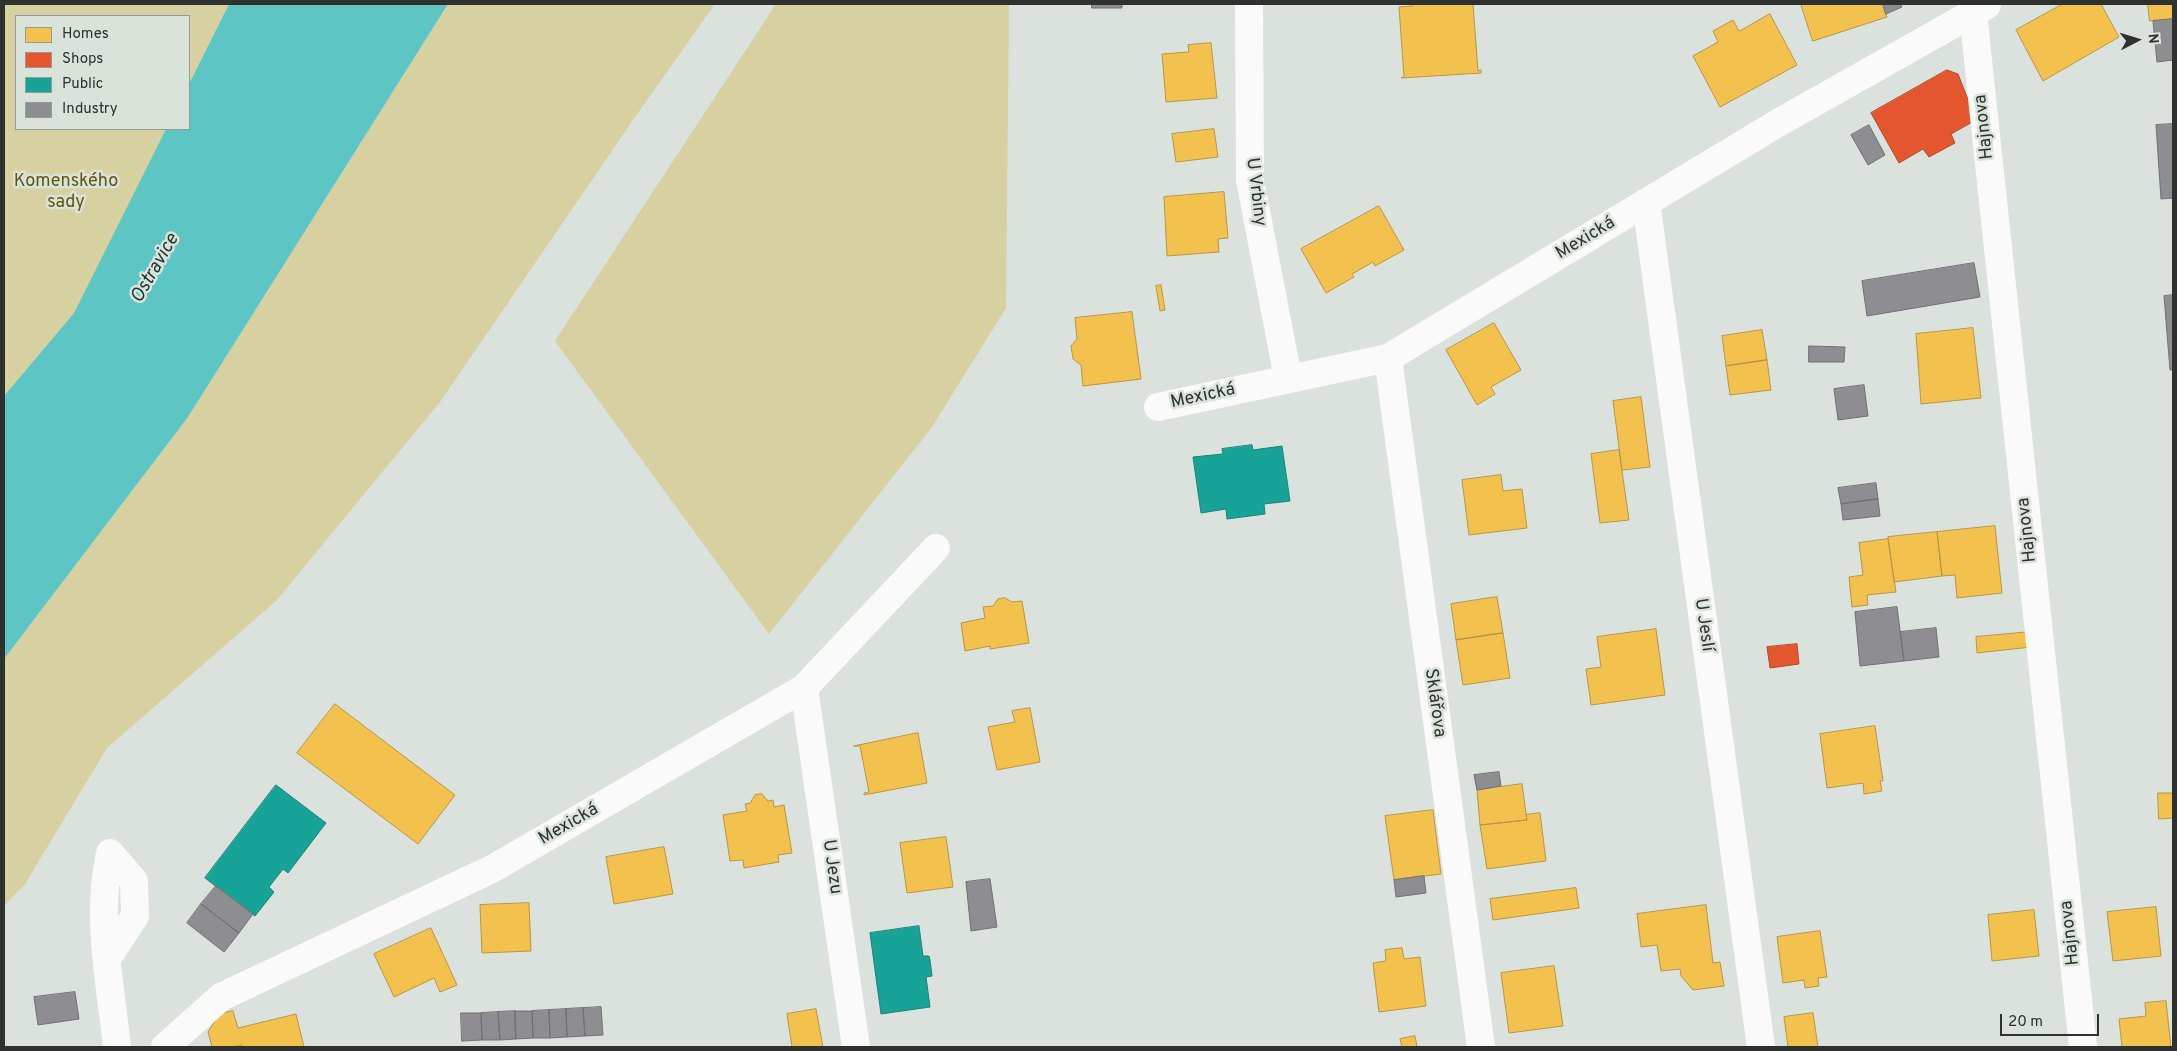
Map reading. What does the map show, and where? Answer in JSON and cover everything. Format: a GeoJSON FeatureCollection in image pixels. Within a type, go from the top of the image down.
{"type":"FeatureCollection","features":[{"type":"Feature","properties":{"kind":"street","name":"U Vrbiny"},"geometry":{"type":"LineString","coordinates":[[1249,4],[1250,180],[1288,378]]}},
{"type":"Feature","properties":{"kind":"street","name":"Mexická"},"geometry":{"type":"LineString","coordinates":[[1158,407],[1388,358],[1778,123],[1981,8]]}},
{"type":"Feature","properties":{"kind":"street","name":"Hajnova"},"geometry":{"type":"LineString","coordinates":[[1981,8],[2083,1047]]}},
{"type":"Feature","properties":{"kind":"street","name":"U Jeslí"},"geometry":{"type":"LineString","coordinates":[[1646,202],[1761,1047]]}},
{"type":"Feature","properties":{"kind":"street","name":"Sklářova"},"geometry":{"type":"LineString","coordinates":[[1388,358],[1481,1047]]}},
{"type":"Feature","properties":{"kind":"street","name":"Mexická"},"geometry":{"type":"LineString","coordinates":[[165,1047],[221,997],[492,869],[804,688],[936,548]]}},
{"type":"Feature","properties":{"kind":"street","name":"U Jezu"},"geometry":{"type":"LineString","coordinates":[[804,688],[856,1047]]}},
{"type":"Feature","properties":{"kind":"street"},"geometry":{"type":"LineString","coordinates":[[108,957],[117,1047]]}},
{"type":"Feature","properties":{"kind":"green space","name":"Komenského sady"},"geometry":{"type":"Polygon","coordinates":[[[4,4],[229,4],[190,82],[190,15],[15,15],[15,130],[166,130],[74,313],[4,396],[4,4]]]}},
{"type":"Feature","properties":{"kind":"green space"},"geometry":{"type":"Polygon","coordinates":[[[448,4],[715,4],[633,120],[440,402],[276,601],[107,748],[25,884],[4,906],[4,659],[188,417],[448,4]]]}},
{"type":"Feature","properties":{"kind":"green space"},"geometry":{"type":"Polygon","coordinates":[[[776,4],[1009,4],[1006,308],[932,427],[769,634],[555,341],[776,4]]]}},
{"type":"Feature","properties":{"kind":"water","name":"Ostravice"},"geometry":{"type":"Polygon","coordinates":[[[229,4],[448,4],[188,417],[4,659],[4,396],[74,313],[166,130],[190,130],[190,82],[229,4]]]}},
{"type":"Feature","properties":{"kind":"building: Homes"},"geometry":{"type":"Polygon","coordinates":[[[1412,4],[1473,4],[1478,71],[1481,70],[1481,73],[1401,78],[1404,77],[1399,7],[1412,6],[1412,4]]]}},
{"type":"Feature","properties":{"kind":"building: Homes"},"geometry":{"type":"Polygon","coordinates":[[[1801,4],[1883,4],[1887,17],[1813,41],[1801,4]]]}},
{"type":"Feature","properties":{"kind":"building: Homes"},"geometry":{"type":"Polygon","coordinates":[[[2063,4],[2101,4],[2119,37],[2043,81],[2016,30],[2063,4]]]}},
{"type":"Feature","properties":{"kind":"building: Homes"},"geometry":{"type":"Polygon","coordinates":[[[2148,4],[2173,4],[2173,19],[2150,21],[2148,4]]]}},
{"type":"Feature","properties":{"kind":"building: Homes"},"geometry":{"type":"Polygon","coordinates":[[[1770,14],[1797,65],[1720,107],[1693,56],[1718,42],[1713,31],[1733,20],[1739,31],[1770,14]]]}},
{"type":"Feature","properties":{"kind":"building: Homes"},"geometry":{"type":"Polygon","coordinates":[[[1211,43],[1217,98],[1166,102],[1162,54],[1189,52],[1188,45],[1211,43]]]}},
{"type":"Feature","properties":{"kind":"building: Homes"},"geometry":{"type":"Polygon","coordinates":[[[1214,129],[1218,157],[1176,162],[1172,134],[1214,129]]]}},
{"type":"Feature","properties":{"kind":"building: Homes"},"geometry":{"type":"Polygon","coordinates":[[[1224,192],[1228,238],[1218,239],[1219,252],[1167,256],[1164,197],[1224,192]]]}},
{"type":"Feature","properties":{"kind":"building: Homes"},"geometry":{"type":"Polygon","coordinates":[[[1379,206],[1404,250],[1375,266],[1373,262],[1352,274],[1354,277],[1326,293],[1301,249],[1379,206]]]}},
{"type":"Feature","properties":{"kind":"building: Homes"},"geometry":{"type":"Polygon","coordinates":[[[1161,285],[1165,310],[1160,311],[1156,286],[1161,285]]]}},
{"type":"Feature","properties":{"kind":"building: Homes"},"geometry":{"type":"Polygon","coordinates":[[[1132,312],[1141,379],[1083,386],[1081,365],[1073,359],[1071,346],[1077,339],[1075,318],[1132,312]]]}},
{"type":"Feature","properties":{"kind":"building: Homes"},"geometry":{"type":"Polygon","coordinates":[[[1494,323],[1521,370],[1491,387],[1495,394],[1477,405],[1446,350],[1494,323]]]}},
{"type":"Feature","properties":{"kind":"building: Homes"},"geometry":{"type":"Polygon","coordinates":[[[1973,328],[1981,398],[1921,404],[1916,334],[1973,328]]]}},
{"type":"Feature","properties":{"kind":"building: Homes"},"geometry":{"type":"Polygon","coordinates":[[[1762,330],[1767,360],[1726,366],[1722,336],[1762,330]]]}},
{"type":"Feature","properties":{"kind":"building: Homes"},"geometry":{"type":"Polygon","coordinates":[[[1767,360],[1771,390],[1730,395],[1726,366],[1767,360]]]}},
{"type":"Feature","properties":{"kind":"building: Homes"},"geometry":{"type":"Polygon","coordinates":[[[1641,397],[1650,467],[1622,470],[1613,401],[1641,397]]]}},
{"type":"Feature","properties":{"kind":"building: Homes"},"geometry":{"type":"Polygon","coordinates":[[[1619,450],[1629,520],[1600,523],[1591,454],[1619,450]]]}},
{"type":"Feature","properties":{"kind":"building: Homes"},"geometry":{"type":"Polygon","coordinates":[[[1501,475],[1503,491],[1522,489],[1527,528],[1469,535],[1462,480],[1501,475]]]}},
{"type":"Feature","properties":{"kind":"building: Homes"},"geometry":{"type":"Polygon","coordinates":[[[1995,526],[2002,593],[1957,598],[1955,575],[1942,576],[1937,532],[1995,526]]]}},
{"type":"Feature","properties":{"kind":"building: Homes"},"geometry":{"type":"Polygon","coordinates":[[[1937,532],[1942,576],[1894,582],[1888,537],[1937,532]]]}},
{"type":"Feature","properties":{"kind":"building: Homes"},"geometry":{"type":"Polygon","coordinates":[[[1888,539],[1896,592],[1867,595],[1868,605],[1852,607],[1849,577],[1863,575],[1859,543],[1888,539]]]}},
{"type":"Feature","properties":{"kind":"building: Homes"},"geometry":{"type":"Polygon","coordinates":[[[1497,597],[1503,633],[1456,640],[1451,604],[1497,597]]]}},
{"type":"Feature","properties":{"kind":"building: Homes"},"geometry":{"type":"Polygon","coordinates":[[[1005,598],[1012,602],[1022,601],[1029,643],[990,649],[990,646],[965,651],[961,623],[985,618],[983,607],[993,606],[998,599],[1005,598]]]}},
{"type":"Feature","properties":{"kind":"building: Homes"},"geometry":{"type":"Polygon","coordinates":[[[1656,629],[1665,695],[1591,705],[1586,669],[1601,667],[1597,637],[1656,629]]]}},
{"type":"Feature","properties":{"kind":"building: Homes"},"geometry":{"type":"Polygon","coordinates":[[[2030,632],[2031,647],[1977,653],[1976,637],[2030,632]]]}},
{"type":"Feature","properties":{"kind":"building: Homes"},"geometry":{"type":"Polygon","coordinates":[[[1503,633],[1510,678],[1463,685],[1456,640],[1503,633]]]}},
{"type":"Feature","properties":{"kind":"building: Homes"},"geometry":{"type":"Polygon","coordinates":[[[335,704],[455,795],[418,844],[297,753],[335,704]]]}},
{"type":"Feature","properties":{"kind":"building: Homes"},"geometry":{"type":"Polygon","coordinates":[[[1030,708],[1040,762],[997,770],[988,727],[1015,722],[1012,711],[1030,708]]]}},
{"type":"Feature","properties":{"kind":"building: Homes"},"geometry":{"type":"Polygon","coordinates":[[[1875,726],[1883,781],[1880,781],[1882,791],[1864,794],[1863,783],[1827,788],[1820,734],[1875,726]]]}},
{"type":"Feature","properties":{"kind":"building: Homes"},"geometry":{"type":"Polygon","coordinates":[[[918,733],[927,783],[864,795],[864,793],[869,792],[860,746],[854,746],[918,733]]]}},
{"type":"Feature","properties":{"kind":"building: Homes"},"geometry":{"type":"Polygon","coordinates":[[[1522,784],[1527,820],[1480,825],[1477,790],[1522,784]]]}},
{"type":"Feature","properties":{"kind":"building: Homes"},"geometry":{"type":"Polygon","coordinates":[[[2158,793],[2173,793],[2173,818],[2159,819],[2158,793]]]}},
{"type":"Feature","properties":{"kind":"building: Homes"},"geometry":{"type":"Polygon","coordinates":[[[762,794],[768,801],[773,800],[774,807],[784,805],[792,853],[778,855],[779,862],[744,868],[743,860],[730,861],[723,815],[747,811],[745,804],[750,803],[755,795],[762,794]]]}},
{"type":"Feature","properties":{"kind":"building: Homes"},"geometry":{"type":"Polygon","coordinates":[[[1433,810],[1441,874],[1394,880],[1385,816],[1433,810]]]}},
{"type":"Feature","properties":{"kind":"building: Homes"},"geometry":{"type":"Polygon","coordinates":[[[1540,813],[1546,861],[1487,869],[1480,825],[1527,820],[1526,815],[1540,813]]]}},
{"type":"Feature","properties":{"kind":"building: Homes"},"geometry":{"type":"Polygon","coordinates":[[[946,837],[953,887],[907,893],[900,843],[946,837]]]}},
{"type":"Feature","properties":{"kind":"building: Homes"},"geometry":{"type":"Polygon","coordinates":[[[664,847],[673,894],[614,904],[606,857],[664,847]]]}},
{"type":"Feature","properties":{"kind":"building: Homes"},"geometry":{"type":"Polygon","coordinates":[[[1576,888],[1579,908],[1493,920],[1490,899],[1576,888]]]}},
{"type":"Feature","properties":{"kind":"building: Homes"},"geometry":{"type":"Polygon","coordinates":[[[529,903],[531,951],[482,953],[480,905],[529,903]]]}},
{"type":"Feature","properties":{"kind":"building: Homes"},"geometry":{"type":"Polygon","coordinates":[[[1706,905],[1713,963],[1720,962],[1724,986],[1693,990],[1681,976],[1680,969],[1661,971],[1657,945],[1641,947],[1637,914],[1706,905]]]}},
{"type":"Feature","properties":{"kind":"building: Homes"},"geometry":{"type":"Polygon","coordinates":[[[2156,907],[2161,956],[2113,961],[2107,912],[2156,907]]]}},
{"type":"Feature","properties":{"kind":"building: Homes"},"geometry":{"type":"Polygon","coordinates":[[[2034,910],[2039,956],[1992,961],[1988,915],[2034,910]]]}},
{"type":"Feature","properties":{"kind":"building: Homes"},"geometry":{"type":"Polygon","coordinates":[[[431,928],[457,985],[440,992],[434,978],[394,997],[374,954],[431,928]]]}},
{"type":"Feature","properties":{"kind":"building: Homes"},"geometry":{"type":"Polygon","coordinates":[[[1820,931],[1827,977],[1818,978],[1819,986],[1805,988],[1804,980],[1783,983],[1777,937],[1820,931]]]}},
{"type":"Feature","properties":{"kind":"building: Homes"},"geometry":{"type":"Polygon","coordinates":[[[1402,948],[1404,959],[1420,957],[1426,1006],[1379,1012],[1373,963],[1386,961],[1385,950],[1402,948]]]}},
{"type":"Feature","properties":{"kind":"building: Homes"},"geometry":{"type":"Polygon","coordinates":[[[1554,966],[1563,1026],[1509,1033],[1501,973],[1554,966]]]}},
{"type":"Feature","properties":{"kind":"building: Homes"},"geometry":{"type":"Polygon","coordinates":[[[2166,1001],[2171,1047],[2122,1047],[2119,1019],[2146,1016],[2145,1003],[2166,1001]]]}},
{"type":"Feature","properties":{"kind":"building: Homes"},"geometry":{"type":"Polygon","coordinates":[[[816,1009],[823,1047],[792,1047],[787,1014],[816,1009]]]}},
{"type":"Feature","properties":{"kind":"building: Homes"},"geometry":{"type":"Polygon","coordinates":[[[233,1011],[238,1028],[296,1014],[304,1047],[242,1047],[242,1045],[212,1047],[208,1032],[219,1014],[233,1011]]]}},
{"type":"Feature","properties":{"kind":"building: Homes"},"geometry":{"type":"Polygon","coordinates":[[[1813,1013],[1818,1047],[1788,1047],[1784,1017],[1813,1013]]]}},
{"type":"Feature","properties":{"kind":"building: Homes"},"geometry":{"type":"Polygon","coordinates":[[[1415,1036],[1417,1047],[1402,1047],[1400,1039],[1415,1036]]]}},
{"type":"Feature","properties":{"kind":"building: Shops"},"geometry":{"type":"Polygon","coordinates":[[[1947,70],[1958,74],[1976,120],[1951,134],[1955,143],[1929,157],[1923,149],[1899,163],[1871,113],[1947,70]]]}},
{"type":"Feature","properties":{"kind":"building: Shops"},"geometry":{"type":"Polygon","coordinates":[[[1797,644],[1799,664],[1770,668],[1767,647],[1797,644]]]}},
{"type":"Feature","properties":{"kind":"building: Public"},"geometry":{"type":"Polygon","coordinates":[[[1252,445],[1253,450],[1282,446],[1290,501],[1264,504],[1265,514],[1227,519],[1226,509],[1201,513],[1193,457],[1223,454],[1222,449],[1252,445]]]}},
{"type":"Feature","properties":{"kind":"building: Public"},"geometry":{"type":"Polygon","coordinates":[[[276,785],[326,823],[288,873],[283,869],[269,887],[274,892],[255,916],[205,878],[276,785]]]}},
{"type":"Feature","properties":{"kind":"building: Public"},"geometry":{"type":"Polygon","coordinates":[[[919,926],[923,956],[929,956],[930,960],[932,976],[926,977],[930,1007],[881,1014],[870,933],[919,926]]]}},
{"type":"Feature","properties":{"kind":"building: Industry"},"geometry":{"type":"Polygon","coordinates":[[[1092,4],[1122,4],[1122,8],[1092,8],[1092,4]]]}},
{"type":"Feature","properties":{"kind":"building: Industry"},"geometry":{"type":"Polygon","coordinates":[[[1883,4],[1900,4],[1902,7],[1886,14],[1883,4]]]}},
{"type":"Feature","properties":{"kind":"building: Industry"},"geometry":{"type":"Polygon","coordinates":[[[2173,19],[2173,60],[2157,62],[2153,21],[2173,19]]]}},
{"type":"Feature","properties":{"kind":"building: Industry"},"geometry":{"type":"Polygon","coordinates":[[[2173,124],[2173,198],[2161,199],[2156,125],[2173,124]]]}},
{"type":"Feature","properties":{"kind":"building: Industry"},"geometry":{"type":"Polygon","coordinates":[[[1869,125],[1885,155],[1868,165],[1851,135],[1869,125]]]}},
{"type":"Feature","properties":{"kind":"building: Industry"},"geometry":{"type":"Polygon","coordinates":[[[1974,263],[1980,297],[1867,316],[1862,281],[1974,263]]]}},
{"type":"Feature","properties":{"kind":"building: Industry"},"geometry":{"type":"Polygon","coordinates":[[[2173,295],[2173,370],[2170,370],[2164,296],[2173,295]]]}},
{"type":"Feature","properties":{"kind":"building: Industry"},"geometry":{"type":"Polygon","coordinates":[[[1809,346],[1845,347],[1844,362],[1809,362],[1809,346]]]}},
{"type":"Feature","properties":{"kind":"building: Industry"},"geometry":{"type":"Polygon","coordinates":[[[1864,385],[1868,416],[1838,420],[1834,389],[1864,385]]]}},
{"type":"Feature","properties":{"kind":"building: Industry"},"geometry":{"type":"Polygon","coordinates":[[[1876,483],[1878,499],[1841,504],[1838,488],[1876,483]]]}},
{"type":"Feature","properties":{"kind":"building: Industry"},"geometry":{"type":"Polygon","coordinates":[[[1878,499],[1880,516],[1843,520],[1841,504],[1878,499]]]}},
{"type":"Feature","properties":{"kind":"building: Industry"},"geometry":{"type":"Polygon","coordinates":[[[1897,607],[1904,661],[1860,666],[1855,612],[1897,607]]]}},
{"type":"Feature","properties":{"kind":"building: Industry"},"geometry":{"type":"Polygon","coordinates":[[[1936,628],[1939,657],[1904,661],[1900,632],[1936,628]]]}},
{"type":"Feature","properties":{"kind":"building: Industry"},"geometry":{"type":"Polygon","coordinates":[[[1499,772],[1501,786],[1477,790],[1474,775],[1499,772]]]}},
{"type":"Feature","properties":{"kind":"building: Industry"},"geometry":{"type":"Polygon","coordinates":[[[1424,876],[1426,893],[1396,897],[1394,880],[1424,876]]]}},
{"type":"Feature","properties":{"kind":"building: Industry"},"geometry":{"type":"Polygon","coordinates":[[[990,879],[997,927],[971,931],[966,882],[990,879]]]}},
{"type":"Feature","properties":{"kind":"building: Industry"},"geometry":{"type":"Polygon","coordinates":[[[216,886],[253,914],[239,933],[201,904],[216,886]]]}},
{"type":"Feature","properties":{"kind":"building: Industry"},"geometry":{"type":"Polygon","coordinates":[[[201,904],[239,933],[224,952],[187,923],[201,904]]]}},
{"type":"Feature","properties":{"kind":"building: Industry"},"geometry":{"type":"Polygon","coordinates":[[[75,992],[79,1019],[38,1025],[34,997],[75,992]]]}},
{"type":"Feature","properties":{"kind":"building: Industry"},"geometry":{"type":"Polygon","coordinates":[[[601,1007],[603,1035],[585,1036],[583,1008],[601,1007]]]}},
{"type":"Feature","properties":{"kind":"building: Industry"},"geometry":{"type":"Polygon","coordinates":[[[583,1008],[585,1036],[567,1037],[566,1009],[583,1008]]]}},
{"type":"Feature","properties":{"kind":"building: Industry"},"geometry":{"type":"Polygon","coordinates":[[[566,1009],[567,1037],[550,1038],[549,1010],[566,1009]]]}},
{"type":"Feature","properties":{"kind":"building: Industry"},"geometry":{"type":"Polygon","coordinates":[[[549,1010],[550,1038],[533,1038],[532,1011],[549,1010]]]}},
{"type":"Feature","properties":{"kind":"building: Industry"},"geometry":{"type":"Polygon","coordinates":[[[515,1011],[516,1039],[500,1040],[498,1012],[515,1011]]]}},
{"type":"Feature","properties":{"kind":"building: Industry"},"geometry":{"type":"Polygon","coordinates":[[[515,1011],[532,1011],[533,1038],[516,1039],[515,1011]]]}},
{"type":"Feature","properties":{"kind":"building: Industry"},"geometry":{"type":"Polygon","coordinates":[[[498,1012],[500,1040],[482,1040],[481,1013],[498,1012]]]}},
{"type":"Feature","properties":{"kind":"building: Industry"},"geometry":{"type":"Polygon","coordinates":[[[461,1013],[481,1013],[482,1040],[462,1041],[461,1013]]]}}]}
